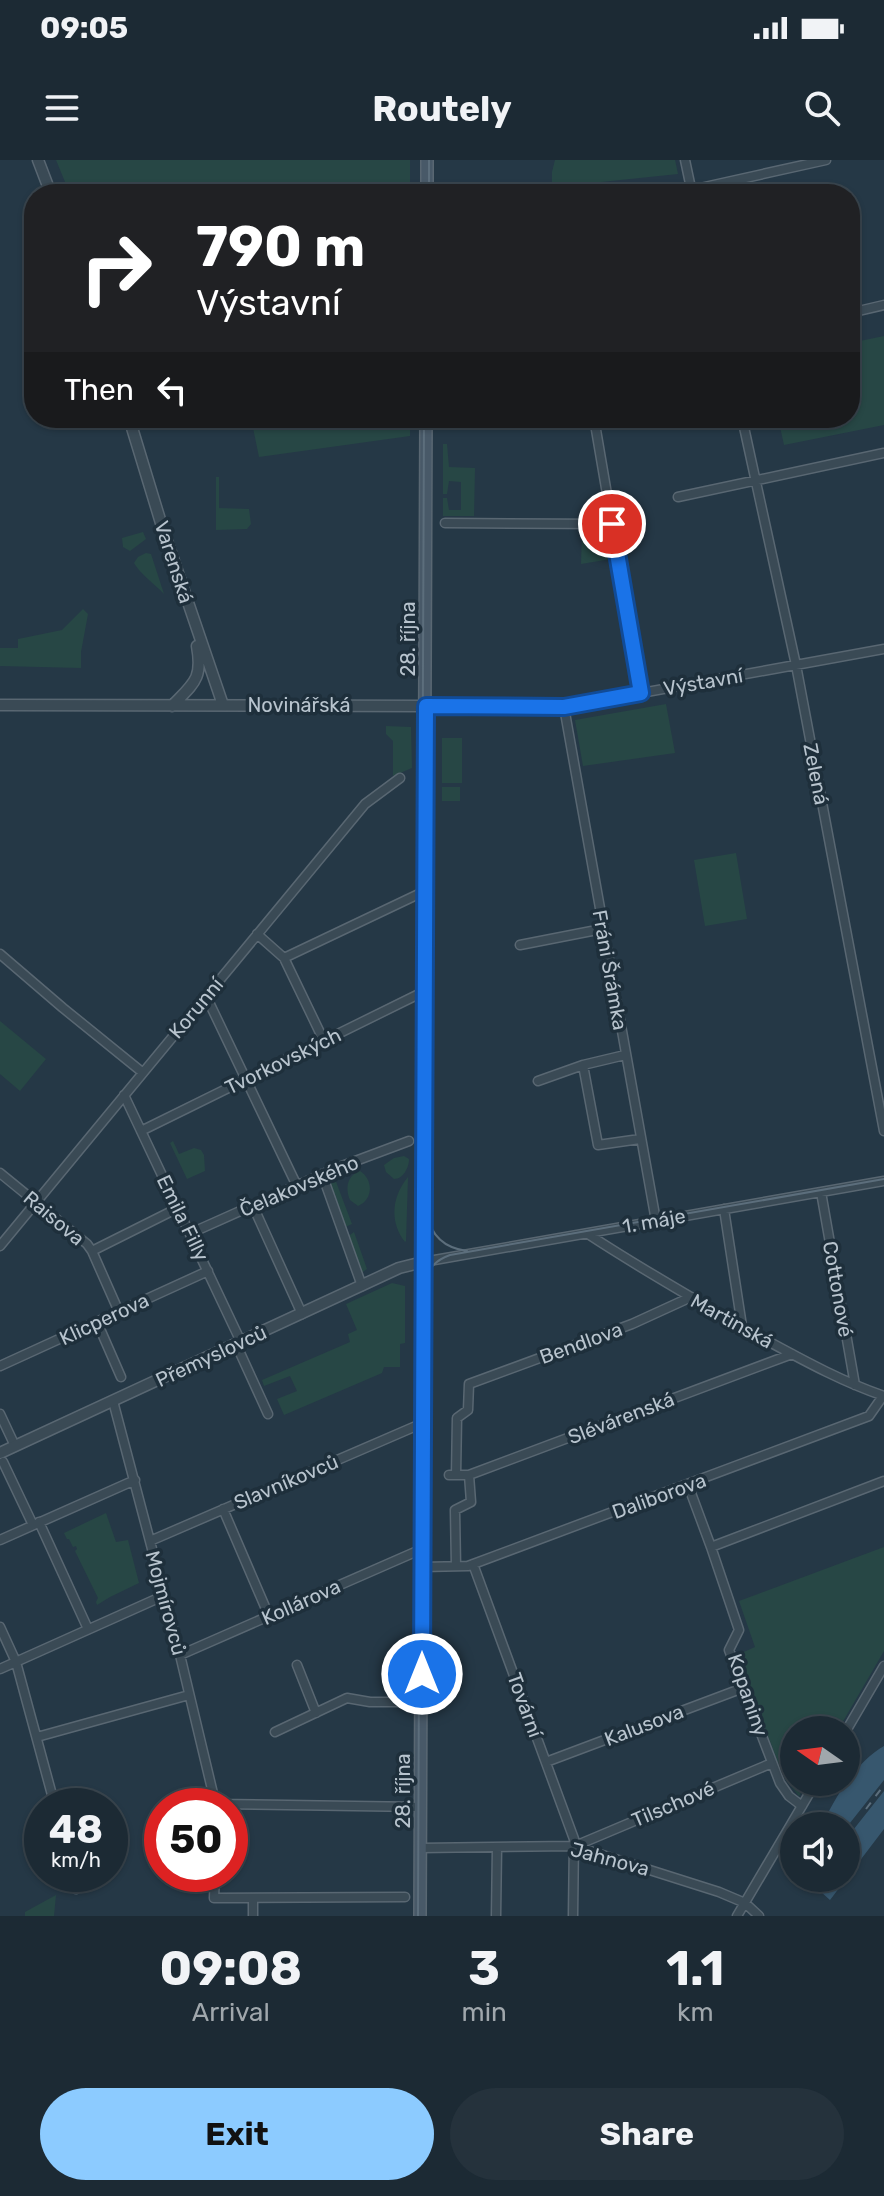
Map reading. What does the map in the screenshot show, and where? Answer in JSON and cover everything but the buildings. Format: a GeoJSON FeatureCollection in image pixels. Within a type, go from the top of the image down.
{"type":"FeatureCollection","features":[{"type":"Feature","properties":{"kind":"main road"},"geometry":{"type":"LineString","coordinates":[[427,160],[427,184]]}},
{"type":"Feature","properties":{"kind":"main road","name":"28. října"},"geometry":{"type":"LineString","coordinates":[[420,1916],[426,428]]}},
{"type":"Feature","properties":{"kind":"street"},"geometry":{"type":"LineString","coordinates":[[38,160],[47,184]]}},
{"type":"Feature","properties":{"kind":"street"},"geometry":{"type":"LineString","coordinates":[[685,160],[690,184]]}},
{"type":"Feature","properties":{"kind":"street"},"geometry":{"type":"LineString","coordinates":[[726,184],[826,160]]}},
{"type":"Feature","properties":{"kind":"street"},"geometry":{"type":"LineString","coordinates":[[860,311],[884,305]]}},
{"type":"Feature","properties":{"kind":"street","name":"Varenská"},"geometry":{"type":"LineString","coordinates":[[132,428],[223,705]]}},
{"type":"Feature","properties":{"kind":"street"},"geometry":{"type":"LineString","coordinates":[[596,428],[641,693]]}},
{"type":"Feature","properties":{"kind":"street","name":"Zelená"},"geometry":{"type":"LineString","coordinates":[[744,428],[796,665],[884,1131]]}},
{"type":"Feature","properties":{"kind":"street"},"geometry":{"type":"LineString","coordinates":[[678,497],[884,453]]}},
{"type":"Feature","properties":{"kind":"street"},"geometry":{"type":"LineString","coordinates":[[445,523],[612,524]]}},
{"type":"Feature","properties":{"kind":"street"},"geometry":{"type":"LineString","coordinates":[[172,706],[197,678],[200,665],[191,612]]}},
{"type":"Feature","properties":{"kind":"street","name":"Výstavní"},"geometry":{"type":"LineString","coordinates":[[426,706],[564,707],[884,649]]}},
{"type":"Feature","properties":{"kind":"street","name":"Novinářská"},"geometry":{"type":"LineString","coordinates":[[0,705],[426,706]]}},
{"type":"Feature","properties":{"kind":"street","name":"Fráni Šrámka"},"geometry":{"type":"LineString","coordinates":[[564,707],[656,1221]]}},
{"type":"Feature","properties":{"kind":"street","name":"Korunní"},"geometry":{"type":"LineString","coordinates":[[0,1246],[365,804],[400,778]]}},
{"type":"Feature","properties":{"kind":"street"},"geometry":{"type":"LineString","coordinates":[[284,958],[425,891]]}},
{"type":"Feature","properties":{"kind":"street"},"geometry":{"type":"LineString","coordinates":[[520,945],[602,929]]}},
{"type":"Feature","properties":{"kind":"street"},"geometry":{"type":"LineString","coordinates":[[257,934],[284,958],[324,1041]]}},
{"type":"Feature","properties":{"kind":"street"},"geometry":{"type":"LineString","coordinates":[[0,954],[142,1072]]}},
{"type":"Feature","properties":{"kind":"street","name":"Tvorkovských"},"geometry":{"type":"LineString","coordinates":[[141,1131],[425,991]]}},
{"type":"Feature","properties":{"kind":"street"},"geometry":{"type":"LineString","coordinates":[[206,996],[297,1186]]}},
{"type":"Feature","properties":{"kind":"street"},"geometry":{"type":"LineString","coordinates":[[538,1081],[583,1065],[625,1055]]}},
{"type":"Feature","properties":{"kind":"street"},"geometry":{"type":"LineString","coordinates":[[583,1065],[598,1145],[640,1139]]}},
{"type":"Feature","properties":{"kind":"street","name":"Emila Filly"},"geometry":{"type":"LineString","coordinates":[[124,1095],[191,1233],[268,1414]]}},
{"type":"Feature","properties":{"kind":"street","name":"Čelakovského"},"geometry":{"type":"LineString","coordinates":[[191,1233],[322,1174],[409,1141]]}},
{"type":"Feature","properties":{"kind":"street","name":"Raisova"},"geometry":{"type":"LineString","coordinates":[[0,1173],[87,1244],[119,1312]]}},
{"type":"Feature","properties":{"kind":"street"},"geometry":{"type":"LineString","coordinates":[[322,1174],[362,1286]]}},
{"type":"Feature","properties":{"kind":"street","name":"1. máje"},"geometry":{"type":"LineString","coordinates":[[423,1262],[884,1181]]}},
{"type":"Feature","properties":{"kind":"street","name":"Cottonové"},"geometry":{"type":"LineString","coordinates":[[821,1192],[855,1385]]}},
{"type":"Feature","properties":{"kind":"street"},"geometry":{"type":"LineString","coordinates":[[253,1206],[302,1314]]}},
{"type":"Feature","properties":{"kind":"street"},"geometry":{"type":"LineString","coordinates":[[92,1251],[178,1208]]}},
{"type":"Feature","properties":{"kind":"street"},"geometry":{"type":"LineString","coordinates":[[724,1209],[742,1326]]}},
{"type":"Feature","properties":{"kind":"street","name":"Martinská"},"geometry":{"type":"LineString","coordinates":[[587,1233],[650,1274],[792,1354],[884,1396]]}},
{"type":"Feature","properties":{"kind":"street","name":"Přemyslovců"},"geometry":{"type":"LineString","coordinates":[[2,1458],[15,1446],[399,1268],[423,1262]]}},
{"type":"Feature","properties":{"kind":"street","name":"Klicperova"},"geometry":{"type":"LineString","coordinates":[[0,1366],[208,1271]]}},
{"type":"Feature","properties":{"kind":"street","name":"Bendlova"},"geometry":{"type":"LineString","coordinates":[[453,1475],[457,1418],[468,1410],[469,1384],[632,1324],[691,1297]]}},
{"type":"Feature","properties":{"kind":"street"},"geometry":{"type":"LineString","coordinates":[[97,1322],[121,1377]]}},
{"type":"Feature","properties":{"kind":"street","name":"Slévárenská"},"geometry":{"type":"LineString","coordinates":[[453,1475],[469,1475],[792,1354]]}},
{"type":"Feature","properties":{"kind":"street","name":"Daliborova"},"geometry":{"type":"LineString","coordinates":[[422,1567],[473,1564],[688,1485],[869,1416],[884,1396]]}},
{"type":"Feature","properties":{"kind":"street","name":"Mojmírovců"},"geometry":{"type":"LineString","coordinates":[[113,1401],[212,1788]]}},
{"type":"Feature","properties":{"kind":"street"},"geometry":{"type":"LineString","coordinates":[[0,1414],[15,1446]]}},
{"type":"Feature","properties":{"kind":"street","name":"Slavníkovců"},"geometry":{"type":"LineString","coordinates":[[150,1541],[423,1423]]}},
{"type":"Feature","properties":{"kind":"street"},"geometry":{"type":"LineString","coordinates":[[2,1458],[88,1629]]}},
{"type":"Feature","properties":{"kind":"street"},"geometry":{"type":"LineString","coordinates":[[456,1566],[455,1510],[471,1502],[469,1475]]}},
{"type":"Feature","properties":{"kind":"street"},"geometry":{"type":"LineString","coordinates":[[0,1540],[135,1480]]}},
{"type":"Feature","properties":{"kind":"street"},"geometry":{"type":"LineString","coordinates":[[711,1547],[884,1481]]}},
{"type":"Feature","properties":{"kind":"street","name":"Kopaniny"},"geometry":{"type":"LineString","coordinates":[[688,1485],[739,1630],[729,1650],[783,1788],[802,1806]]}},
{"type":"Feature","properties":{"kind":"street"},"geometry":{"type":"LineString","coordinates":[[223,1509],[269,1616]]}},
{"type":"Feature","properties":{"kind":"street","name":"Kollárova"},"geometry":{"type":"LineString","coordinates":[[180,1655],[422,1549]]}},
{"type":"Feature","properties":{"kind":"street","name":"Tovární"},"geometry":{"type":"LineString","coordinates":[[473,1564],[574,1839],[573,1916]]}},
{"type":"Feature","properties":{"kind":"street"},"geometry":{"type":"LineString","coordinates":[[0,1669],[163,1596]]}},
{"type":"Feature","properties":{"kind":"street"},"geometry":{"type":"LineString","coordinates":[[0,1627],[16,1662],[50,1788]]}},
{"type":"Feature","properties":{"kind":"street"},"geometry":{"type":"LineString","coordinates":[[297,1665],[316,1713]]}},
{"type":"Feature","properties":{"kind":"street"},"geometry":{"type":"LineString","coordinates":[[855,1716],[884,1666]]}},
{"type":"Feature","properties":{"kind":"street","name":"Kalusova"},"geometry":{"type":"LineString","coordinates":[[546,1762],[743,1688]]}},
{"type":"Feature","properties":{"kind":"street"},"geometry":{"type":"LineString","coordinates":[[37,1737],[189,1695]]}},
{"type":"Feature","properties":{"kind":"street"},"geometry":{"type":"LineString","coordinates":[[275,1732],[349,1698],[370,1702],[422,1702]]}},
{"type":"Feature","properties":{"kind":"street","name":"Tilschové"},"geometry":{"type":"LineString","coordinates":[[574,1846],[772,1763]]}},
{"type":"Feature","properties":{"kind":"street"},"geometry":{"type":"LineString","coordinates":[[737,1916],[808,1796]]}},
{"type":"Feature","properties":{"kind":"street"},"geometry":{"type":"LineString","coordinates":[[248,1805],[421,1807]]}},
{"type":"Feature","properties":{"kind":"street","name":"Jahnova"},"geometry":{"type":"LineString","coordinates":[[421,1848],[574,1846],[745,1903]]}},
{"type":"Feature","properties":{"kind":"street"},"geometry":{"type":"LineString","coordinates":[[496,1916],[497,1848]]}},
{"type":"Feature","properties":{"kind":"street"},"geometry":{"type":"LineString","coordinates":[[214,1892],[214,1898],[405,1897]]}},
{"type":"Feature","properties":{"kind":"street"},"geometry":{"type":"LineString","coordinates":[[253,1898],[253,1916]]}},
{"type":"Feature","properties":{"kind":"street"},"geometry":{"type":"LineString","coordinates":[[745,1903],[759,1916]]}},
{"type":"Feature","properties":{"kind":"green space"},"geometry":{"type":"Polygon","coordinates":[[[56,160],[410,160],[410,184],[66,184],[56,160]]]}},
{"type":"Feature","properties":{"kind":"green space"},"geometry":{"type":"Polygon","coordinates":[[[555,160],[675,160],[678,174],[552,184],[555,160]]]}},
{"type":"Feature","properties":{"kind":"green space"},"geometry":{"type":"Polygon","coordinates":[[[884,336],[884,425],[784,445],[780,428],[860,428],[860,341],[884,336]]]}},
{"type":"Feature","properties":{"kind":"green space"},"geometry":{"type":"Polygon","coordinates":[[[253,428],[410,428],[410,436],[259,457],[253,428]]]}},
{"type":"Feature","properties":{"kind":"green space"},"geometry":{"type":"Polygon","coordinates":[[[443,444],[447,444],[449,467],[475,468],[474,516],[443,516],[443,498],[447,498],[449,510],[461,510],[461,482],[449,481],[447,494],[443,494],[443,444]]]}},
{"type":"Feature","properties":{"kind":"green space"},"geometry":{"type":"Polygon","coordinates":[[[216,477],[219,477],[219,508],[249,509],[251,524],[247,529],[216,530],[216,477]]]}},
{"type":"Feature","properties":{"kind":"green space"},"geometry":{"type":"Polygon","coordinates":[[[582,530],[597,531],[605,536],[611,559],[581,564],[582,530]]]}},
{"type":"Feature","properties":{"kind":"green space"},"geometry":{"type":"Polygon","coordinates":[[[143,532],[146,539],[130,551],[123,547],[122,538],[143,532]]]}},
{"type":"Feature","properties":{"kind":"green space"},"geometry":{"type":"Polygon","coordinates":[[[146,553],[151,554],[164,594],[134,563],[146,553]]]}},
{"type":"Feature","properties":{"kind":"green space"},"geometry":{"type":"Polygon","coordinates":[[[83,609],[88,614],[81,668],[0,666],[0,648],[18,648],[18,639],[62,630],[83,609]]]}},
{"type":"Feature","properties":{"kind":"green space"},"geometry":{"type":"Polygon","coordinates":[[[666,704],[675,753],[583,766],[575,720],[666,704]]]}},
{"type":"Feature","properties":{"kind":"green space"},"geometry":{"type":"Polygon","coordinates":[[[386,726],[411,727],[412,768],[393,776],[393,741],[386,734],[386,726]]]}},
{"type":"Feature","properties":{"kind":"green space"},"geometry":{"type":"Polygon","coordinates":[[[442,738],[462,738],[462,783],[442,783],[442,738]]]}},
{"type":"Feature","properties":{"kind":"green space"},"geometry":{"type":"Polygon","coordinates":[[[442,787],[460,787],[460,801],[442,801],[442,787]]]}},
{"type":"Feature","properties":{"kind":"green space"},"geometry":{"type":"Polygon","coordinates":[[[736,853],[747,919],[705,926],[694,860],[736,853]]]}},
{"type":"Feature","properties":{"kind":"green space"},"geometry":{"type":"Polygon","coordinates":[[[0,1021],[46,1059],[20,1091],[0,1074],[0,1021]]]}},
{"type":"Feature","properties":{"kind":"green space"},"geometry":{"type":"Polygon","coordinates":[[[173,1141],[179,1154],[194,1148],[201,1150],[205,1171],[187,1179],[170,1143],[173,1141]]]}},
{"type":"Feature","properties":{"kind":"green space"},"geometry":{"type":"Polygon","coordinates":[[[404,1156],[409,1159],[407,1169],[394,1179],[386,1172],[384,1165],[404,1156]]]}},
{"type":"Feature","properties":{"kind":"green space"},"geometry":{"type":"Polygon","coordinates":[[[360,1171],[368,1179],[370,1190],[367,1199],[358,1206],[350,1200],[348,1187],[352,1176],[360,1171]]]}},
{"type":"Feature","properties":{"kind":"green space"},"geometry":{"type":"Polygon","coordinates":[[[408,1177],[405,1242],[396,1226],[394,1209],[408,1177]]]}},
{"type":"Feature","properties":{"kind":"green space"},"geometry":{"type":"Polygon","coordinates":[[[335,1179],[352,1224],[345,1227],[328,1181],[335,1179]]]}},
{"type":"Feature","properties":{"kind":"green space"},"geometry":{"type":"Polygon","coordinates":[[[354,1232],[367,1269],[360,1274],[348,1234],[354,1232]]]}},
{"type":"Feature","properties":{"kind":"green space"},"geometry":{"type":"Polygon","coordinates":[[[392,1283],[405,1286],[405,1343],[400,1344],[400,1367],[384,1367],[382,1373],[284,1415],[277,1399],[297,1391],[290,1376],[264,1386],[262,1380],[350,1342],[348,1334],[357,1330],[346,1304],[392,1283]]]}},
{"type":"Feature","properties":{"kind":"green space"},"geometry":{"type":"Polygon","coordinates":[[[106,1513],[116,1542],[128,1540],[139,1583],[97,1605],[98,1598],[75,1551],[76,1546],[73,1547],[64,1533],[106,1513]]]}},
{"type":"Feature","properties":{"kind":"green space"},"geometry":{"type":"Polygon","coordinates":[[[884,1547],[884,1651],[846,1716],[780,1716],[780,1767],[737,1655],[755,1647],[739,1601],[884,1547]]]}},
{"type":"Feature","properties":{"kind":"green space"},"geometry":{"type":"Polygon","coordinates":[[[56,1895],[54,1916],[25,1916],[25,1912],[56,1895]]]}},
{"type":"Feature","properties":{"kind":"water"},"geometry":{"type":"Polygon","coordinates":[[[884,1746],[884,1780],[859,1812],[829,1812],[838,1796],[860,1796],[860,1767],[884,1746]]]}},
{"type":"Feature","properties":{"kind":"water"},"geometry":{"type":"Polygon","coordinates":[[[884,1791],[884,1829],[860,1861],[860,1821],[884,1791]]]}},
{"type":"Feature","properties":{"kind":"water"},"geometry":{"type":"Polygon","coordinates":[[[821,1892],[836,1892],[830,1900],[821,1892]]]}},
{"type":"Feature","properties":{"kind":"tram line"},"geometry":{"type":"LineString","coordinates":[[429,160],[429,184]]}},
{"type":"Feature","properties":{"kind":"tram line"},"geometry":{"type":"LineString","coordinates":[[418,1916],[424,428]]}},
{"type":"Feature","properties":{"kind":"tram line"},"geometry":{"type":"LineString","coordinates":[[424,1283],[433,1265],[450,1255],[884,1179]]}},
{"type":"Feature","properties":{"kind":"tram line"},"geometry":{"type":"LineString","coordinates":[[427,1214],[440,1240],[467,1251]]}},
{"type":"Feature","properties":{"kind":"railway"},"geometry":{"type":"LineString","coordinates":[[866,1809],[884,1785]]}},
{"type":"Feature","properties":{"kind":"route"},"geometry":{"type":"LineString","coordinates":[[422,1674],[426,706],[564,707],[641,693],[612,524]]}}]}
